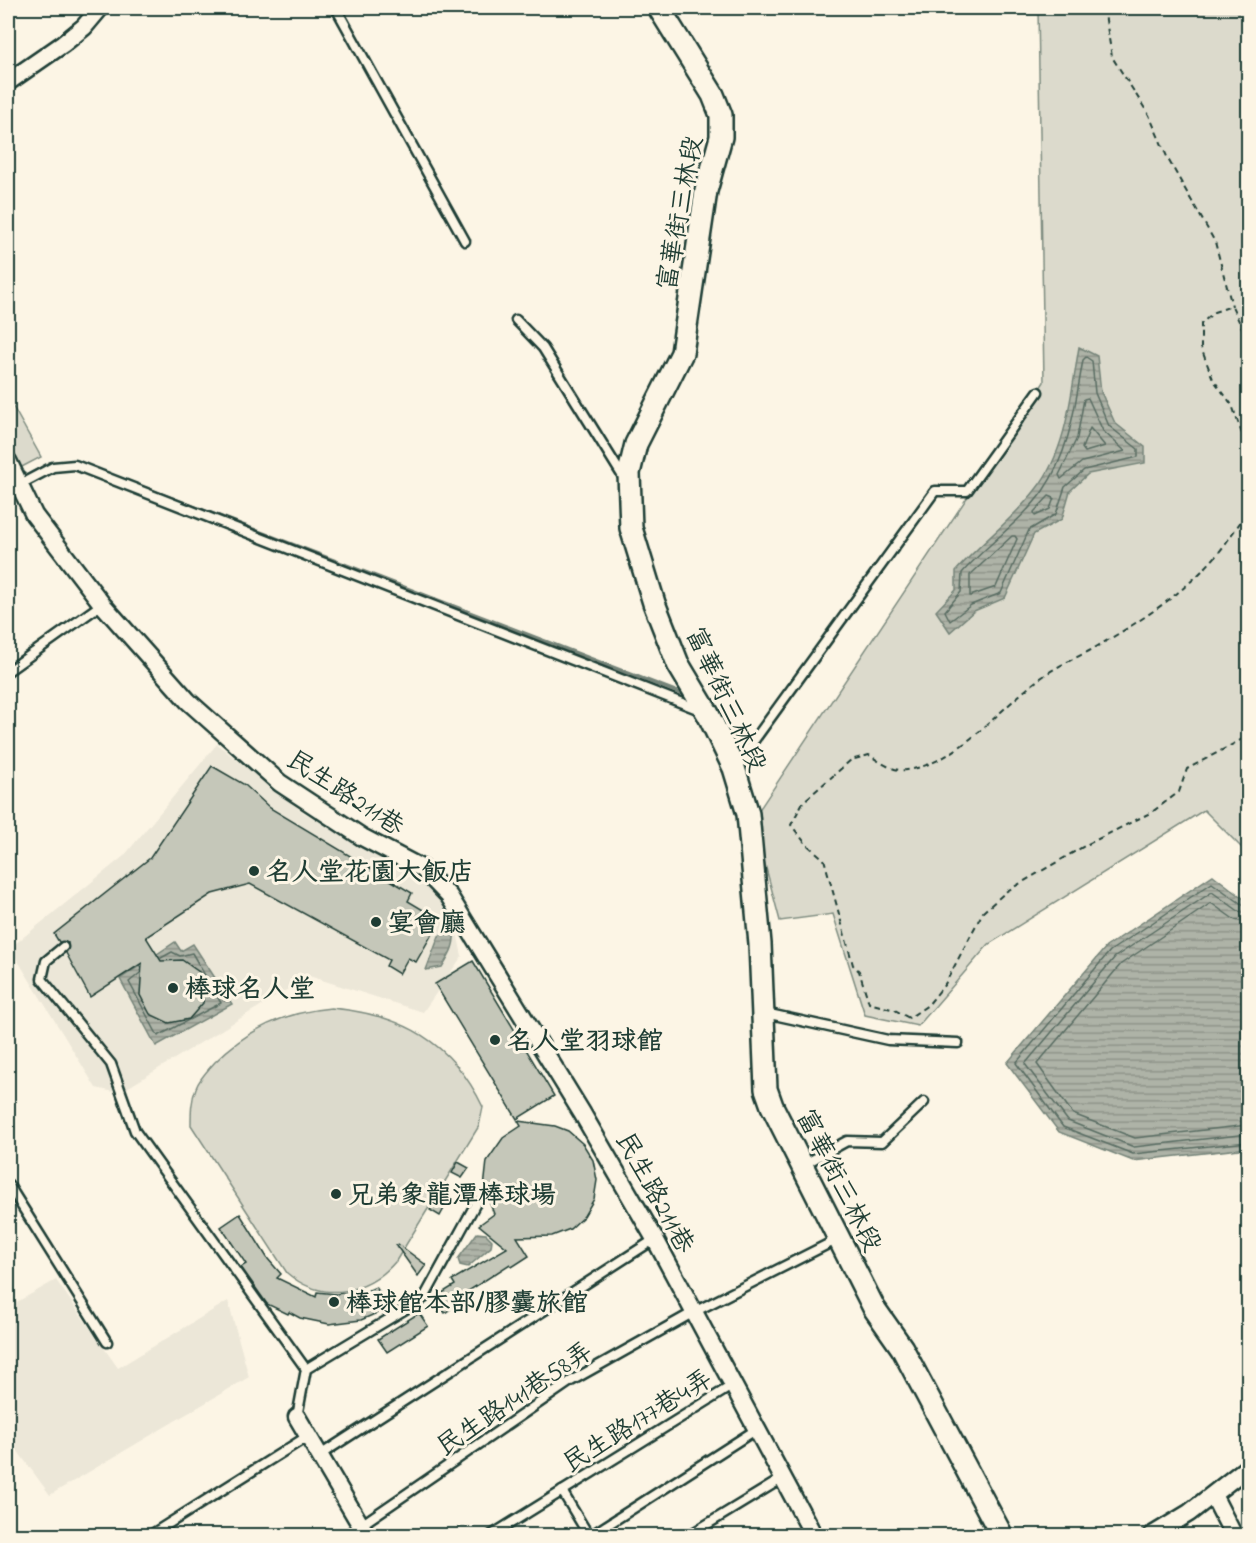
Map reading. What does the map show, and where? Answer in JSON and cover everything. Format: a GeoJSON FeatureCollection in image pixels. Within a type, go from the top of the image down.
{"type":"FeatureCollection","features":[{"type":"Feature","properties":{"kind":"street","name":"富華街三林段"},"geometry":{"type":"LineString","coordinates":[[659,8],[713,95],[721,116],[721,137],[706,191],[682,353],[636,444],[629,473],[631,528],[654,603],[678,664],[708,714],[734,768],[748,814],[760,944],[761,1012],[766,1089],[772,1106],[874,1308],[902,1348],[1002,1536]]}},
{"type":"Feature","properties":{"kind":"street"},"geometry":{"type":"LineString","coordinates":[[8,81],[84,27],[90,11]]}},
{"type":"Feature","properties":{"kind":"street","name":"民生路211巷"},"geometry":{"type":"LineString","coordinates":[[12,475],[34,515],[102,604],[188,701],[280,783],[363,837],[423,869],[449,896],[578,1106],[655,1239],[811,1534]]}},
{"type":"Feature","properties":{"kind":"street"},"geometry":{"type":"LineString","coordinates":[[297,1417],[365,1531]]}},
{"type":"Feature","properties":{"kind":"street"},"geometry":{"type":"LineString","coordinates":[[1151,1536],[1189,1514],[1248,1467]]}},
{"type":"Feature","properties":{"kind":"street"},"geometry":{"type":"LineString","coordinates":[[1213,1495],[1234,1536]]}},
{"type":"Feature","properties":{"kind":"lane"},"geometry":{"type":"LineString","coordinates":[[336,8],[465,241]]}},
{"type":"Feature","properties":{"kind":"lane"},"geometry":{"type":"LineString","coordinates":[[516,320],[543,348],[630,488]]}},
{"type":"Feature","properties":{"kind":"lane"},"geometry":{"type":"LineString","coordinates":[[734,768],[935,491],[967,491],[1038,392]]}},
{"type":"Feature","properties":{"kind":"lane"},"geometry":{"type":"LineString","coordinates":[[12,475],[75,465],[708,714]]}},
{"type":"Feature","properties":{"kind":"lane"},"geometry":{"type":"LineString","coordinates":[[8,671],[102,604]]}},
{"type":"Feature","properties":{"kind":"lane"},"geometry":{"type":"LineString","coordinates":[[63,947],[46,961],[42,979],[111,1064],[135,1131],[306,1369],[297,1417]]}},
{"type":"Feature","properties":{"kind":"lane"},"geometry":{"type":"LineString","coordinates":[[761,1012],[888,1040],[958,1043]]}},
{"type":"Feature","properties":{"kind":"lane"},"geometry":{"type":"LineString","coordinates":[[803,1165],[847,1141],[882,1142],[924,1102]]}},
{"type":"Feature","properties":{"kind":"lane"},"geometry":{"type":"LineString","coordinates":[[8,1184],[107,1342]]}},
{"type":"Feature","properties":{"kind":"lane"},"geometry":{"type":"LineString","coordinates":[[306,1369],[424,1298],[476,1203]]}},
{"type":"Feature","properties":{"kind":"lane","name":"民生路141巷58弄"},"geometry":{"type":"LineString","coordinates":[[345,1536],[365,1531],[571,1381],[694,1312],[840,1238]]}},
{"type":"Feature","properties":{"kind":"lane"},"geometry":{"type":"LineString","coordinates":[[320,1455],[655,1239]]}},
{"type":"Feature","properties":{"kind":"lane","name":"民生路177巷4弄"},"geometry":{"type":"LineString","coordinates":[[490,1536],[500,1533],[562,1491],[733,1385]]}},
{"type":"Feature","properties":{"kind":"lane"},"geometry":{"type":"LineString","coordinates":[[562,1491],[590,1536],[757,1429]]}},
{"type":"Feature","properties":{"kind":"lane"},"geometry":{"type":"LineString","coordinates":[[149,1536],[308,1436]]}},
{"type":"Feature","properties":{"kind":"lane"},"geometry":{"type":"LineString","coordinates":[[688,1536],[783,1478]]}},
{"type":"Feature","properties":{"kind":"path"},"geometry":{"type":"LineString","coordinates":[[1104,8],[1112,57],[1149,115],[1168,159],[1215,243],[1232,306],[1248,342]]}},
{"type":"Feature","properties":{"kind":"path"},"geometry":{"type":"LineString","coordinates":[[1232,306],[1214,312],[1201,324],[1201,348],[1213,379],[1232,405],[1248,451]]}},
{"type":"Feature","properties":{"kind":"path"},"geometry":{"type":"LineString","coordinates":[[1241,326],[1248,319]]}},
{"type":"Feature","properties":{"kind":"path"},"geometry":{"type":"LineString","coordinates":[[1248,502],[1247,511],[1221,551],[1165,604],[1098,646],[1048,673],[1009,703],[966,744],[906,770],[890,767],[869,755],[851,760],[803,802],[791,825],[806,844],[824,860],[853,965],[859,971],[869,1003],[895,1010],[909,1018],[928,1005],[945,984],[983,912],[1007,891],[1088,844],[1152,812],[1179,792],[1187,769],[1248,736]]}},
{"type":"Feature","properties":{"kind":"shaded area"},"geometry":{"type":"Polygon","coordinates":[[[1038,8],[1248,8],[1248,854],[1204,810],[989,944],[918,1026],[865,1015],[833,914],[780,921],[753,819],[1044,382],[1038,8]]]}},
{"type":"Feature","properties":{"kind":"shaded area"},"geometry":{"type":"Polygon","coordinates":[[[12,405],[41,457],[20,468],[8,445],[8,407],[12,405]]]}},
{"type":"Feature","properties":{"kind":"shaded area"},"geometry":{"type":"Polygon","coordinates":[[[217,744],[304,813],[421,877],[454,918],[462,956],[423,1012],[309,976],[119,1093],[96,1088],[10,948],[124,856],[217,744]]]}},
{"type":"Feature","properties":{"kind":"shaded area","name":"兄弟象龍潭棒球場"},"geometry":{"type":"Polygon","coordinates":[[[331,1008],[380,1017],[422,1035],[456,1065],[483,1107],[479,1126],[396,1261],[372,1281],[358,1288],[344,1291],[315,1289],[287,1273],[191,1125],[192,1102],[197,1085],[228,1050],[268,1024],[298,1013],[331,1008]]]}},
{"type":"Feature","properties":{"kind":"shaded area"},"geometry":{"type":"Polygon","coordinates":[[[56,1280],[118,1368],[228,1301],[249,1377],[50,1495],[8,1438],[8,1307],[56,1280]]]}},
{"type":"Feature","properties":{"kind":"water"},"geometry":{"type":"Polygon","coordinates":[[[1079,347],[1097,356],[1101,392],[1115,423],[1145,447],[1145,463],[1088,474],[1070,491],[1062,519],[1034,534],[1005,598],[974,611],[950,632],[936,611],[956,590],[956,571],[1028,500],[1055,457],[1066,421],[1079,347]]]}},
{"type":"Feature","properties":{"kind":"water"},"geometry":{"type":"Polygon","coordinates":[[[1213,875],[1248,902],[1248,1148],[1133,1161],[1059,1132],[1007,1063],[1106,947],[1213,875]]]}},
{"type":"Feature","properties":{"kind":"water"},"geometry":{"type":"Polygon","coordinates":[[[453,928],[453,944],[442,967],[426,970],[439,936],[453,928]]]}},
{"type":"Feature","properties":{"kind":"water"},"geometry":{"type":"Polygon","coordinates":[[[175,942],[181,951],[193,944],[232,1004],[156,1046],[120,979],[175,942]]]}},
{"type":"Feature","properties":{"kind":"water"},"geometry":{"type":"Polygon","coordinates":[[[477,1233],[486,1234],[492,1240],[491,1247],[468,1267],[460,1265],[458,1259],[477,1233]]]}},
{"type":"Feature","properties":{"kind":"building","name":"名人堂花園大飯店"},"geometry":{"type":"Polygon","coordinates":[[[212,766],[245,785],[270,808],[412,893],[408,901],[440,920],[416,962],[408,958],[399,974],[386,966],[389,960],[250,884],[212,894],[146,937],[161,961],[182,960],[199,972],[204,981],[203,1003],[189,1019],[169,1023],[150,1014],[140,995],[142,963],[90,997],[66,953],[68,943],[59,942],[54,934],[150,858],[212,766]]]}},
{"type":"Feature","properties":{"kind":"building","name":"名人堂羽球館"},"geometry":{"type":"Polygon","coordinates":[[[473,961],[554,1096],[517,1119],[435,984],[473,961]]]}},
{"type":"Feature","properties":{"kind":"building"},"geometry":{"type":"Polygon","coordinates":[[[518,1121],[555,1126],[568,1131],[583,1144],[593,1160],[597,1180],[594,1199],[584,1216],[570,1229],[552,1236],[517,1237],[529,1256],[512,1267],[510,1264],[459,1297],[461,1301],[445,1313],[434,1298],[455,1285],[452,1280],[507,1248],[479,1225],[494,1214],[484,1188],[487,1161],[503,1138],[521,1126],[518,1121]]]}},
{"type":"Feature","properties":{"kind":"building"},"geometry":{"type":"Polygon","coordinates":[[[458,1162],[469,1168],[462,1178],[452,1173],[458,1162]]]}},
{"type":"Feature","properties":{"kind":"building"},"geometry":{"type":"Polygon","coordinates":[[[437,1198],[447,1203],[440,1216],[430,1210],[437,1198]]]}},
{"type":"Feature","properties":{"kind":"building"},"geometry":{"type":"Polygon","coordinates":[[[240,1214],[268,1259],[281,1274],[277,1278],[316,1297],[317,1292],[336,1294],[356,1291],[358,1295],[376,1287],[389,1308],[361,1320],[329,1324],[300,1318],[267,1304],[241,1267],[246,1264],[221,1227],[240,1214]]]}},
{"type":"Feature","properties":{"kind":"building"},"geometry":{"type":"Polygon","coordinates":[[[398,1244],[426,1265],[418,1276],[396,1245],[398,1244]]]}},
{"type":"Feature","properties":{"kind":"building"},"geometry":{"type":"Polygon","coordinates":[[[419,1313],[428,1326],[387,1352],[378,1339],[419,1313]]]}},
{"type":"Feature","properties":{"kind":"waterway"},"geometry":{"type":"LineString","coordinates":[[33,473],[50,463],[79,462]]}},
{"type":"Feature","properties":{"kind":"waterway"},"geometry":{"type":"LineString","coordinates":[[111,475],[685,695]]}},
{"type":"Feature","properties":{"kind":"place","name":"名人堂花園大飯店"},"geometry":{"type":"Point","coordinates":[254,871]}},
{"type":"Feature","properties":{"kind":"place","name":"宴會廳"},"geometry":{"type":"Point","coordinates":[376,922]}},
{"type":"Feature","properties":{"kind":"place","name":"棒球名人堂"},"geometry":{"type":"Point","coordinates":[173,988]}},
{"type":"Feature","properties":{"kind":"place","name":"名人堂羽球館"},"geometry":{"type":"Point","coordinates":[495,1040]}},
{"type":"Feature","properties":{"kind":"place","name":"兄弟象龍潭棒球場"},"geometry":{"type":"Point","coordinates":[336,1194]}},
{"type":"Feature","properties":{"kind":"place","name":"棒球館本部/膠囊旅館"},"geometry":{"type":"Point","coordinates":[334,1302]}}]}
